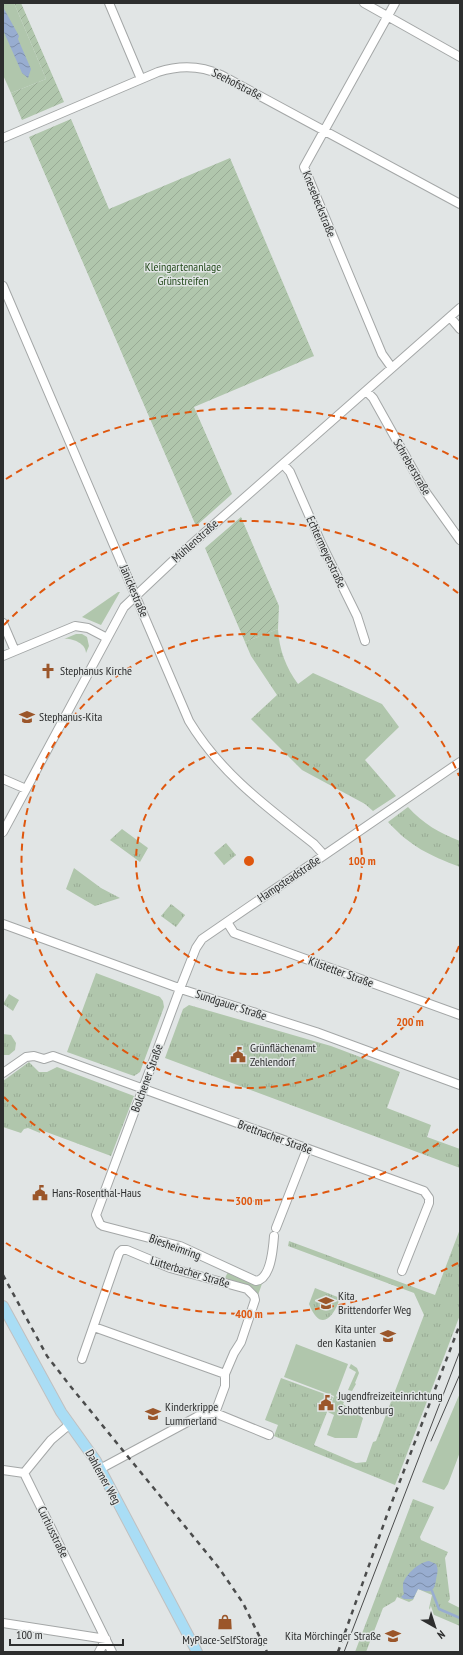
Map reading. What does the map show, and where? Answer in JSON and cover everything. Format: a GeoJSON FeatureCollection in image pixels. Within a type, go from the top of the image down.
{"type":"FeatureCollection","features":[{"type":"Feature","properties":{"kind":"main road","name":"Dahlemer Weg"},"geometry":{"type":"LineString","coordinates":[[3,1306],[36,1369],[70,1424],[92,1453],[197,1652]]}},
{"type":"Feature","properties":{"kind":"street"},"geometry":{"type":"LineString","coordinates":[[109,3],[141,78]]}},
{"type":"Feature","properties":{"kind":"street"},"geometry":{"type":"LineString","coordinates":[[364,3],[460,57]]}},
{"type":"Feature","properties":{"kind":"street","name":"Knesebeckstraße"},"geometry":{"type":"LineString","coordinates":[[392,368],[382,354],[304,170],[305,164],[395,3]]}},
{"type":"Feature","properties":{"kind":"street","name":"Seehofstraße"},"geometry":{"type":"LineString","coordinates":[[3,138],[141,78],[176,67],[195,67],[209,70],[221,75],[460,204]]}},
{"type":"Feature","properties":{"kind":"street","name":"Jänickestraße"},"geometry":{"type":"LineString","coordinates":[[3,286],[189,721],[205,745],[224,769],[245,790],[314,844],[324,855]]}},
{"type":"Feature","properties":{"kind":"street","name":"Mühlenstraße"},"geometry":{"type":"LineString","coordinates":[[3,832],[124,607],[135,595],[460,308]]}},
{"type":"Feature","properties":{"kind":"street"},"geometry":{"type":"LineString","coordinates":[[450,317],[460,329]]}},
{"type":"Feature","properties":{"kind":"street","name":"Schreberstraße"},"geometry":{"type":"LineString","coordinates":[[366,391],[373,398],[424,491],[460,540]]}},
{"type":"Feature","properties":{"kind":"street","name":"Echtermeyerstraße"},"geometry":{"type":"LineString","coordinates":[[283,464],[290,472],[366,641]]}},
{"type":"Feature","properties":{"kind":"street"},"geometry":{"type":"LineString","coordinates":[[3,623],[15,651]]}},
{"type":"Feature","properties":{"kind":"street"},"geometry":{"type":"LineString","coordinates":[[3,656],[75,626],[88,628],[106,638]]}},
{"type":"Feature","properties":{"kind":"street","name":"Hampsteadstraße"},"geometry":{"type":"LineString","coordinates":[[180,989],[196,948],[202,939],[460,762]]}},
{"type":"Feature","properties":{"kind":"street"},"geometry":{"type":"LineString","coordinates":[[3,779],[26,789]]}},
{"type":"Feature","properties":{"kind":"street","name":"Kilstetter Straße"},"geometry":{"type":"LineString","coordinates":[[227,922],[234,933],[460,1015]]}},
{"type":"Feature","properties":{"kind":"street","name":"Sundgauer Straße"},"geometry":{"type":"LineString","coordinates":[[3,924],[180,989],[316,1032],[460,1085]]}},
{"type":"Feature","properties":{"kind":"street","name":"Bolchener Straße"},"geometry":{"type":"LineString","coordinates":[[115,1167],[180,989]]}},
{"type":"Feature","properties":{"kind":"street","name":"Brettnacher Straße"},"geometry":{"type":"LineString","coordinates":[[3,1074],[26,1058],[34,1056],[44,1059],[53,1056],[424,1191],[429,1198],[429,1203],[402,1271]]}},
{"type":"Feature","properties":{"kind":"street","name":"Biesheimring"},"geometry":{"type":"LineString","coordinates":[[115,1167],[96,1216],[100,1224],[180,1246],[256,1282],[260,1281],[265,1276],[272,1258],[275,1232],[307,1149]]}},
{"type":"Feature","properties":{"kind":"street","name":"Lutterbacher Straße"},"geometry":{"type":"LineString","coordinates":[[82,1359],[119,1253],[122,1250],[127,1250],[170,1268],[247,1289],[254,1296],[255,1300],[240,1342],[225,1374],[224,1386],[215,1413]]}},
{"type":"Feature","properties":{"kind":"street"},"geometry":{"type":"LineString","coordinates":[[94,1327],[225,1374]]}},
{"type":"Feature","properties":{"kind":"street"},"geometry":{"type":"LineString","coordinates":[[100,1469],[202,1414],[215,1413],[269,1435]]}},
{"type":"Feature","properties":{"kind":"street"},"geometry":{"type":"LineString","coordinates":[[3,1470],[24,1473],[51,1440],[70,1424]]}},
{"type":"Feature","properties":{"kind":"street","name":"Curtiusstraße"},"geometry":{"type":"LineString","coordinates":[[24,1473],[112,1652]]}},
{"type":"Feature","properties":{"kind":"street"},"geometry":{"type":"LineString","coordinates":[[3,1622],[106,1639],[99,1652]]}},
{"type":"Feature","properties":{"kind":"green space"},"geometry":{"type":"Polygon","coordinates":[[[3,3],[14,3],[46,79],[11,93],[3,75],[3,3]]]}},
{"type":"Feature","properties":{"kind":"green space"},"geometry":{"type":"Polygon","coordinates":[[[14,3],[21,3],[64,102],[22,120],[11,93],[46,79],[14,3]]]}},
{"type":"Feature","properties":{"kind":"green space","name":"Kleingartenanlage Grünstreifen"},"geometry":{"type":"Polygon","coordinates":[[[71,119],[109,209],[230,158],[314,356],[194,407],[232,494],[196,526],[29,137],[71,119]]]}},
{"type":"Feature","properties":{"kind":"green space"},"geometry":{"type":"Polygon","coordinates":[[[241,517],[279,606],[278,629],[245,642],[205,548],[241,517]]]}},
{"type":"Feature","properties":{"kind":"green space"},"geometry":{"type":"Polygon","coordinates":[[[120,592],[101,625],[82,617],[120,592]]]}},
{"type":"Feature","properties":{"kind":"green space"},"geometry":{"type":"Polygon","coordinates":[[[278,629],[284,658],[298,684],[313,673],[382,704],[399,727],[365,760],[396,796],[373,811],[365,804],[302,770],[251,719],[277,695],[251,656],[245,642],[278,629]]]}},
{"type":"Feature","properties":{"kind":"green space"},"geometry":{"type":"Polygon","coordinates":[[[76,634],[82,634],[87,637],[89,646],[86,653],[84,646],[78,642],[70,639],[64,639],[76,634]]]}},
{"type":"Feature","properties":{"kind":"green space"},"geometry":{"type":"Polygon","coordinates":[[[408,807],[432,827],[460,841],[460,867],[413,844],[396,831],[388,822],[408,807]]]}},
{"type":"Feature","properties":{"kind":"green space"},"geometry":{"type":"Polygon","coordinates":[[[122,829],[148,848],[140,862],[110,840],[122,829]]]}},
{"type":"Feature","properties":{"kind":"green space"},"geometry":{"type":"Polygon","coordinates":[[[226,843],[236,855],[224,865],[214,853],[226,843]]]}},
{"type":"Feature","properties":{"kind":"green space"},"geometry":{"type":"Polygon","coordinates":[[[74,868],[101,888],[120,898],[95,906],[66,889],[74,868]]]}},
{"type":"Feature","properties":{"kind":"green space"},"geometry":{"type":"Polygon","coordinates":[[[171,904],[185,915],[176,927],[161,916],[171,904]]]}},
{"type":"Feature","properties":{"kind":"green space"},"geometry":{"type":"Polygon","coordinates":[[[96,973],[160,997],[163,1001],[164,1007],[140,1072],[134,1076],[67,1052],[96,973]]]}},
{"type":"Feature","properties":{"kind":"green space"},"geometry":{"type":"Polygon","coordinates":[[[9,994],[19,1000],[13,1011],[3,1004],[9,994]]]}},
{"type":"Feature","properties":{"kind":"green space"},"geometry":{"type":"Polygon","coordinates":[[[189,1005],[331,1046],[400,1072],[387,1108],[431,1125],[427,1137],[460,1149],[460,1168],[165,1058],[183,1009],[189,1005]]]}},
{"type":"Feature","properties":{"kind":"green space"},"geometry":{"type":"Polygon","coordinates":[[[3,1034],[11,1035],[16,1043],[15,1050],[9,1055],[3,1055],[3,1034]]]}},
{"type":"Feature","properties":{"kind":"green space"},"geometry":{"type":"Polygon","coordinates":[[[29,1062],[39,1072],[47,1072],[57,1067],[134,1096],[111,1156],[41,1130],[40,1133],[28,1128],[24,1129],[21,1133],[3,1127],[3,1081],[29,1062]]]}},
{"type":"Feature","properties":{"kind":"green space"},"geometry":{"type":"Polygon","coordinates":[[[460,1229],[460,1315],[395,1485],[274,1436],[278,1425],[265,1420],[281,1378],[333,1397],[314,1445],[356,1463],[366,1462],[373,1442],[376,1441],[424,1315],[414,1293],[288,1246],[289,1241],[435,1295],[460,1229]]]}},
{"type":"Feature","properties":{"kind":"green space"},"geometry":{"type":"Polygon","coordinates":[[[228,1272],[255,1283],[263,1281],[258,1295],[252,1289],[224,1280],[228,1272]]]}},
{"type":"Feature","properties":{"kind":"green space"},"geometry":{"type":"Polygon","coordinates":[[[315,1288],[340,1298],[334,1312],[326,1319],[322,1320],[318,1318],[313,1313],[309,1304],[315,1288]]]}},
{"type":"Feature","properties":{"kind":"green space"},"geometry":{"type":"Polygon","coordinates":[[[296,1344],[348,1364],[336,1396],[344,1402],[343,1404],[363,1418],[357,1438],[335,1438],[327,1435],[334,1415],[328,1412],[334,1396],[284,1377],[296,1344]]]}},
{"type":"Feature","properties":{"kind":"green space"},"geometry":{"type":"Polygon","coordinates":[[[351,1364],[357,1368],[359,1373],[352,1391],[348,1390],[356,1372],[349,1368],[351,1364]]]}},
{"type":"Feature","properties":{"kind":"green space"},"geometry":{"type":"Polygon","coordinates":[[[460,1393],[460,1452],[448,1484],[444,1490],[422,1482],[460,1393]]]}},
{"type":"Feature","properties":{"kind":"green space"},"geometry":{"type":"Polygon","coordinates":[[[413,1499],[434,1507],[420,1537],[421,1540],[448,1552],[445,1558],[450,1599],[448,1602],[460,1608],[460,1626],[432,1614],[429,1608],[432,1595],[418,1589],[413,1600],[409,1602],[397,1597],[395,1601],[383,1608],[366,1652],[355,1652],[413,1499]]]}},
{"type":"Feature","properties":{"kind":"water"},"geometry":{"type":"Polygon","coordinates":[[[3,7],[19,36],[18,39],[31,69],[28,78],[22,73],[3,30],[3,7]]]}},
{"type":"Feature","properties":{"kind":"water"},"geometry":{"type":"Polygon","coordinates":[[[429,1561],[436,1564],[438,1572],[433,1590],[426,1591],[418,1589],[413,1599],[404,1599],[401,1597],[404,1594],[403,1584],[406,1577],[417,1566],[429,1561]]]}},
{"type":"Feature","properties":{"kind":"waterway"},"geometry":{"type":"LineString","coordinates":[[432,1591],[439,1609],[460,1618]]}},
{"type":"Feature","properties":{"kind":"tram line"},"geometry":{"type":"LineString","coordinates":[[344,1652],[460,1351]]}},
{"type":"Feature","properties":{"kind":"tram line"},"geometry":{"type":"LineString","coordinates":[[431,1441],[460,1374]]}},
{"type":"Feature","properties":{"kind":"railway"},"geometry":{"type":"LineString","coordinates":[[3,1275],[47,1356],[219,1568],[243,1603],[267,1652]]}},
{"type":"Feature","properties":{"kind":"railway"},"geometry":{"type":"LineString","coordinates":[[338,1652],[387,1515],[460,1324]]}},
{"type":"Feature","properties":{"kind":"place","name":"Stephanus Kirche"},"geometry":{"type":"Point","coordinates":[48,671]}},
{"type":"Feature","properties":{"kind":"place","name":"Stephanus-Kita"},"geometry":{"type":"Point","coordinates":[27,717]}},
{"type":"Feature","properties":{"kind":"place","name":"Grünflächenamt Zehlendorf"},"geometry":{"type":"Point","coordinates":[238,1055]}},
{"type":"Feature","properties":{"kind":"place","name":"Hans-Rosenthal-Haus"},"geometry":{"type":"Point","coordinates":[40,1193]}},
{"type":"Feature","properties":{"kind":"place","name":"Kita Brittendorfer Weg"},"geometry":{"type":"Point","coordinates":[326,1303]}},
{"type":"Feature","properties":{"kind":"place","name":"Kita unter den Kastanien"},"geometry":{"type":"Point","coordinates":[388,1336]}},
{"type":"Feature","properties":{"kind":"place","name":"Jugendfreizeiteinrichtung Schottenburg"},"geometry":{"type":"Point","coordinates":[326,1403]}},
{"type":"Feature","properties":{"kind":"place","name":"Kinderkrippe Lummerland"},"geometry":{"type":"Point","coordinates":[153,1414]}},
{"type":"Feature","properties":{"kind":"place","name":"MyPlace-SelfStorage"},"geometry":{"type":"Point","coordinates":[225,1622]}},
{"type":"Feature","properties":{"kind":"place","name":"Kita Mörchinger Straße"},"geometry":{"type":"Point","coordinates":[393,1636]}}]}
